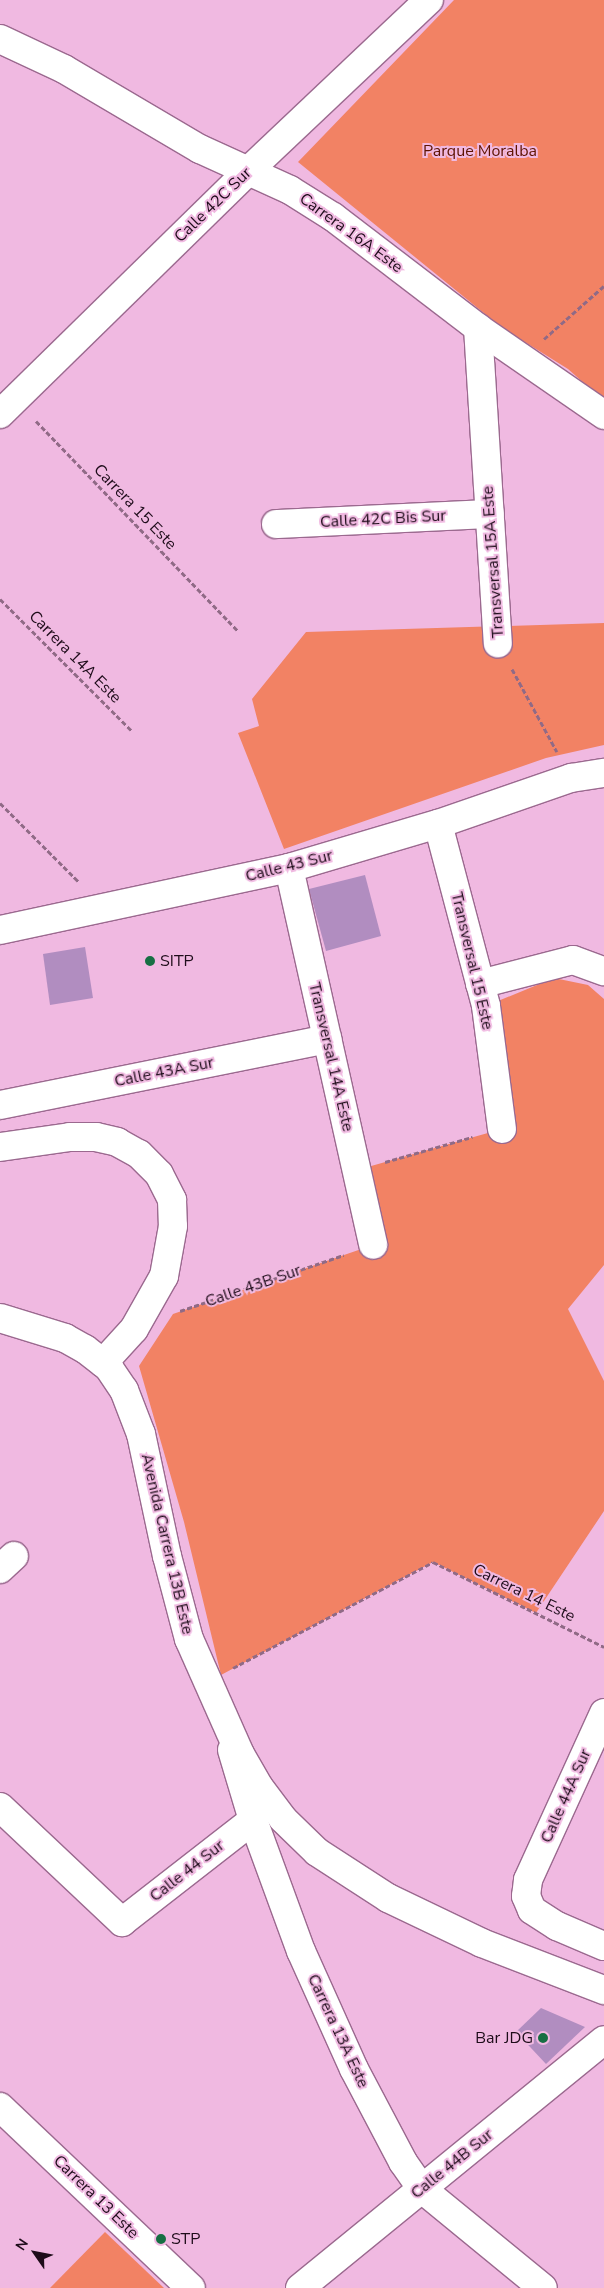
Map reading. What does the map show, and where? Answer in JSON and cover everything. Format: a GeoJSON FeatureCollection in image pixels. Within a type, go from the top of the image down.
{"type":"FeatureCollection","features":[{"type":"Feature","properties":{"kind":"street","name":"Calle 42C Sur"},"geometry":{"type":"LineString","coordinates":[[7,407],[248,171],[429,0]]}},
{"type":"Feature","properties":{"kind":"street","name":"Carrera 16A Este"},"geometry":{"type":"LineString","coordinates":[[0,39],[64,69],[200,149],[290,190],[333,217],[478,328],[604,415]]}},
{"type":"Feature","properties":{"kind":"street","name":"Transversal 15A Este"},"geometry":{"type":"LineString","coordinates":[[478,328],[498,643]]}},
{"type":"Feature","properties":{"kind":"street","name":"Calle 42C Bis Sur"},"geometry":{"type":"LineString","coordinates":[[276,524],[490,514]]}},
{"type":"Feature","properties":{"kind":"street","name":"Calle 43 Sur"},"geometry":{"type":"LineString","coordinates":[[0,930],[289,868],[438,824],[571,778],[604,773]]}},
{"type":"Feature","properties":{"kind":"street","name":"Transversal 15 Este"},"geometry":{"type":"LineString","coordinates":[[438,824],[486,1006],[502,1129]]}},
{"type":"Feature","properties":{"kind":"street","name":"Transversal 14A Este"},"geometry":{"type":"LineString","coordinates":[[289,868],[373,1245]]}},
{"type":"Feature","properties":{"kind":"street"},"geometry":{"type":"LineString","coordinates":[[480,984],[573,960],[604,971]]}},
{"type":"Feature","properties":{"kind":"street","name":"Calle 43A Sur"},"geometry":{"type":"LineString","coordinates":[[0,1105],[327,1039]]}},
{"type":"Feature","properties":{"kind":"street"},"geometry":{"type":"LineString","coordinates":[[0,1147],[96,1137],[116,1142],[139,1154],[159,1174],[172,1200],[170,1251],[164,1276],[134,1329],[103,1363]]}},
{"type":"Feature","properties":{"kind":"street","name":"Avenida Carrera 13B Este"},"geometry":{"type":"LineString","coordinates":[[0,1318],[65,1338],[103,1363],[124,1390],[141,1434],[175,1588],[189,1639],[206,1683],[222,1716],[259,1787],[283,1820],[317,1852],[350,1876],[432,1921],[604,1990]]}},
{"type":"Feature","properties":{"kind":"street","name":"Calle 44A Sur"},"geometry":{"type":"LineString","coordinates":[[604,1713],[528,1880],[526,1896],[532,1910],[557,1926],[604,1946]]}},
{"type":"Feature","properties":{"kind":"street","name":"Carrera 13A Este"},"geometry":{"type":"LineString","coordinates":[[222,1716],[253,1820],[301,1951],[354,2069],[390,2139],[422,2189],[543,2288]]}},
{"type":"Feature","properties":{"kind":"street","name":"Calle 44 Sur"},"geometry":{"type":"LineString","coordinates":[[0,1807],[122,1922],[253,1820]]}},
{"type":"Feature","properties":{"kind":"street","name":"Calle 44B Sur"},"geometry":{"type":"LineString","coordinates":[[300,2288],[604,2040]]}},
{"type":"Feature","properties":{"kind":"street","name":"Carrera 13 Este"},"geometry":{"type":"LineString","coordinates":[[0,2107],[191,2288]]}},
{"type":"Feature","properties":{"kind":"path"},"geometry":{"type":"LineString","coordinates":[[523,359],[604,286]]}},
{"type":"Feature","properties":{"kind":"path","name":"Carrera 15 Este"},"geometry":{"type":"LineString","coordinates":[[7,407],[238,631]]}},
{"type":"Feature","properties":{"kind":"path","name":"Carrera 14A Este"},"geometry":{"type":"LineString","coordinates":[[0,599],[132,732]]}},
{"type":"Feature","properties":{"kind":"path","name":"Transversal 15A Este"},"geometry":{"type":"LineString","coordinates":[[498,643],[571,778]]}},
{"type":"Feature","properties":{"kind":"path"},"geometry":{"type":"LineString","coordinates":[[0,803],[104,908]]}},
{"type":"Feature","properties":{"kind":"path"},"geometry":{"type":"LineString","coordinates":[[357,1170],[502,1129]]}},
{"type":"Feature","properties":{"kind":"path","name":"Calle 43B Sur"},"geometry":{"type":"LineString","coordinates":[[134,1329],[373,1245]]}},
{"type":"Feature","properties":{"kind":"path","name":"Carrera 14 Este"},"geometry":{"type":"LineString","coordinates":[[206,1683],[433,1562],[604,1647]]}},
{"type":"Feature","properties":{"kind":"green space","name":"Parque Moralba"},"geometry":{"type":"Polygon","coordinates":[[[454,0],[604,0],[604,401],[568,369],[501,327],[298,162],[454,0]]]}},
{"type":"Feature","properties":{"kind":"green space"},"geometry":{"type":"Polygon","coordinates":[[[604,623],[604,745],[546,758],[284,849],[238,733],[259,726],[252,699],[306,632],[604,623]]]}},
{"type":"Feature","properties":{"kind":"green space"},"geometry":{"type":"Polygon","coordinates":[[[554,978],[588,985],[604,999],[604,1265],[568,1309],[604,1381],[604,1511],[536,1613],[433,1562],[221,1675],[184,1522],[139,1366],[173,1314],[373,1245],[357,1170],[502,1129],[486,1006],[554,978]]]}},
{"type":"Feature","properties":{"kind":"green space"},"geometry":{"type":"Polygon","coordinates":[[[105,2232],[164,2288],[50,2288],[105,2232]]]}},
{"type":"Feature","properties":{"kind":"building"},"geometry":{"type":"Polygon","coordinates":[[[365,875],[381,936],[326,951],[309,889],[365,875]]]}},
{"type":"Feature","properties":{"kind":"building"},"geometry":{"type":"Polygon","coordinates":[[[85,947],[93,998],[50,1005],[43,954],[85,947]]]}},
{"type":"Feature","properties":{"kind":"building"},"geometry":{"type":"Polygon","coordinates":[[[541,2008],[585,2027],[546,2064],[516,2032],[541,2008]]]}},
{"type":"Feature","properties":{"kind":"place","name":"SITP"},"geometry":{"type":"Point","coordinates":[150,961]}},
{"type":"Feature","properties":{"kind":"place","name":"Bar JDG"},"geometry":{"type":"Point","coordinates":[543,2038]}},
{"type":"Feature","properties":{"kind":"place","name":"STP"},"geometry":{"type":"Point","coordinates":[161,2239]}}]}
